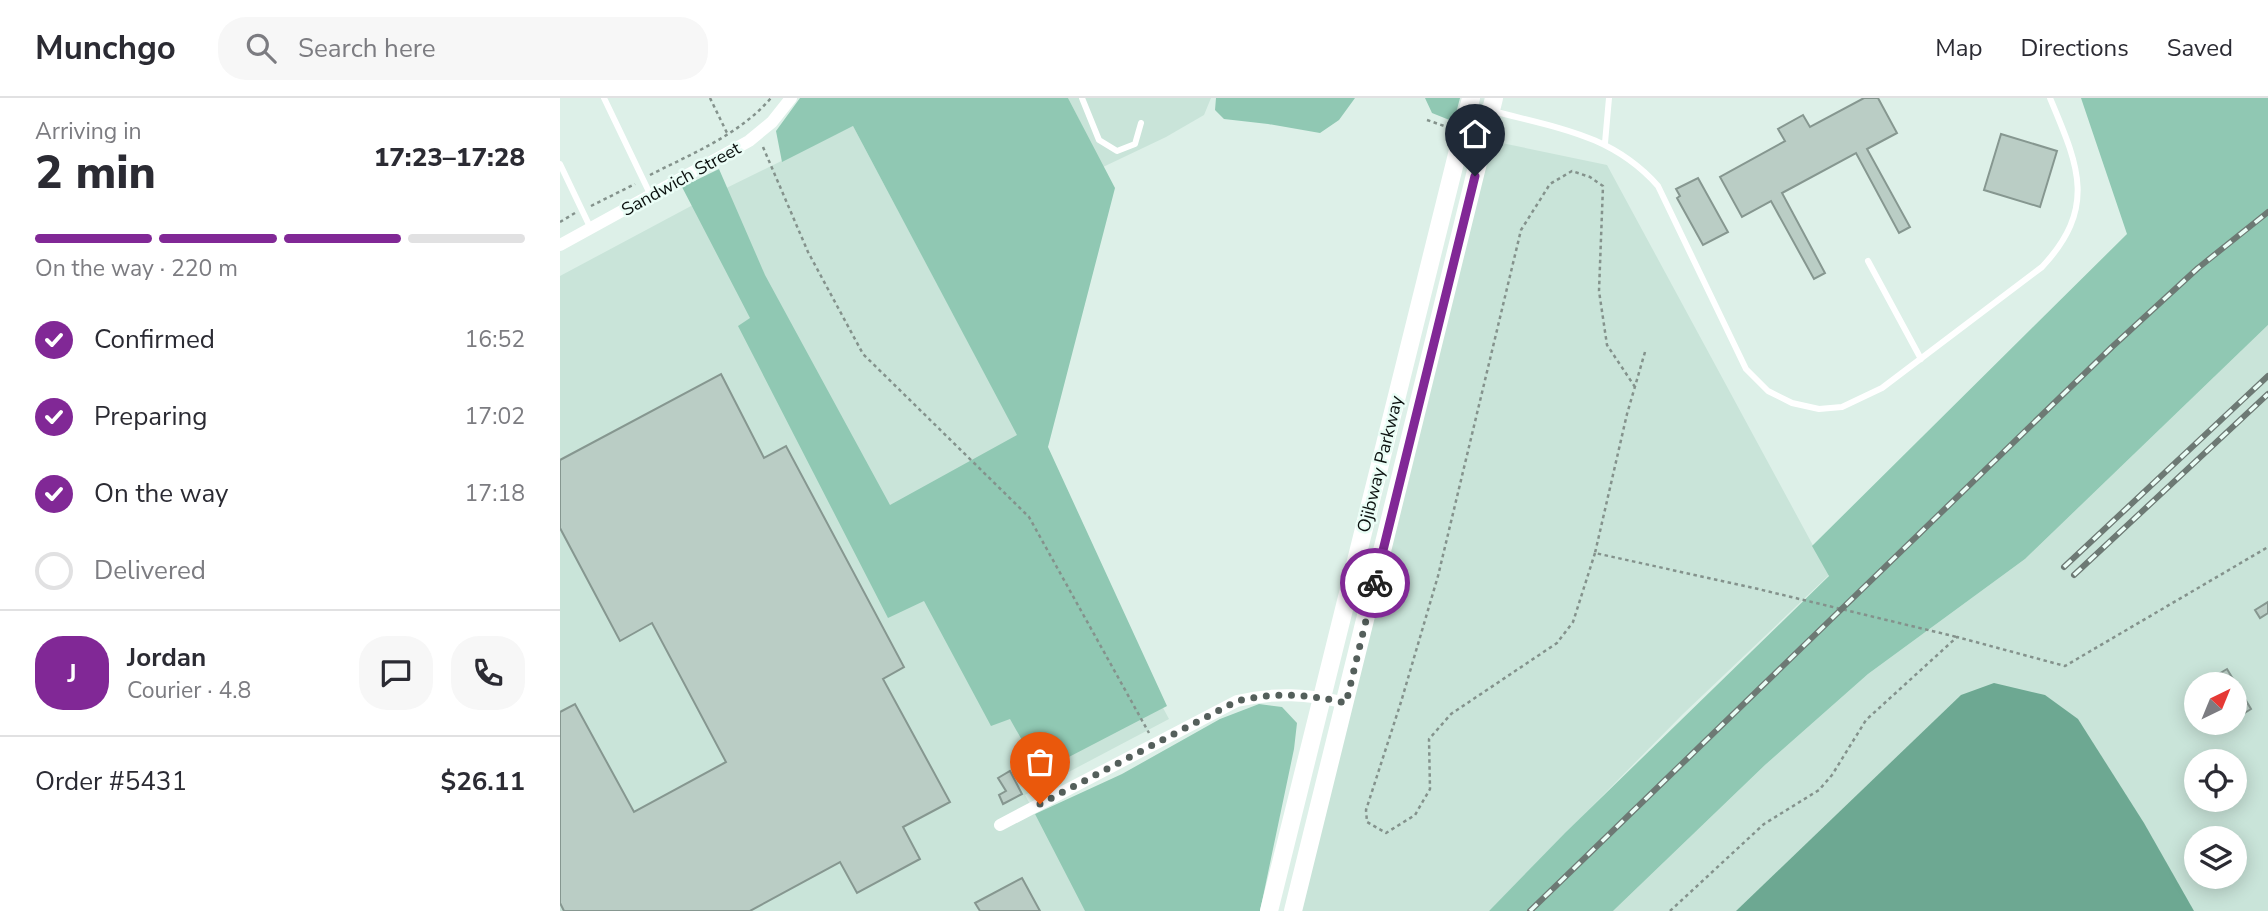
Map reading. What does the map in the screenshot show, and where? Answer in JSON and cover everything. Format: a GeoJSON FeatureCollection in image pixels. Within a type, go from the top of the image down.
{"type":"FeatureCollection","features":[{"type":"Feature","properties":{"kind":"main road","name":"Ojibway Parkway"},"geometry":{"type":"LineString","coordinates":[[1269,911],[1471,98]]}},
{"type":"Feature","properties":{"kind":"main road","name":"Ojibway Parkway"},"geometry":{"type":"LineString","coordinates":[[1293,911],[1491,111]]}},
{"type":"Feature","properties":{"kind":"street","name":"Sandwich Street"},"geometry":{"type":"LineString","coordinates":[[560,245],[749,141],[772,121],[791,98]]}},
{"type":"Feature","properties":{"kind":"street"},"geometry":{"type":"LineString","coordinates":[[1000,825],[1237,701],[1283,694],[1322,697],[1346,703]]}},
{"type":"Feature","properties":{"kind":"lane"},"geometry":{"type":"LineString","coordinates":[[604,98],[651,195]]}},
{"type":"Feature","properties":{"kind":"lane"},"geometry":{"type":"LineString","coordinates":[[1082,98],[1098,140],[1117,151],[1135,144],[1141,123]]}},
{"type":"Feature","properties":{"kind":"lane"},"geometry":{"type":"LineString","coordinates":[[1605,143],[1609,98]]}},
{"type":"Feature","properties":{"kind":"lane"},"geometry":{"type":"LineString","coordinates":[[1464,128],[1491,111],[1581,134],[1605,143],[1644,171],[1658,186],[1746,369],[1768,391],[1792,403],[1819,409],[1842,407],[1882,388],[2042,267],[2060,247],[2072,224],[2077,201],[2077,175],[2072,151],[2050,98]]}},
{"type":"Feature","properties":{"kind":"lane"},"geometry":{"type":"LineString","coordinates":[[560,164],[591,229]]}},
{"type":"Feature","properties":{"kind":"lane"},"geometry":{"type":"LineString","coordinates":[[1868,261],[1921,359]]}},
{"type":"Feature","properties":{"kind":"path"},"geometry":{"type":"LineString","coordinates":[[710,98],[727,135]]}},
{"type":"Feature","properties":{"kind":"path"},"geometry":{"type":"LineString","coordinates":[[560,222],[727,135],[757,115],[771,98]]}},
{"type":"Feature","properties":{"kind":"path"},"geometry":{"type":"LineString","coordinates":[[1427,120],[1464,128]]}},
{"type":"Feature","properties":{"kind":"path"},"geometry":{"type":"LineString","coordinates":[[757,134],[808,252],[863,354],[1028,517],[1155,743]]}},
{"type":"Feature","properties":{"kind":"path"},"geometry":{"type":"LineString","coordinates":[[1635,387],[1606,345],[1599,291],[1603,186],[1590,177],[1572,171],[1550,184],[1521,230],[1438,576],[1366,810],[1367,822],[1387,833],[1415,815],[1430,789],[1429,739],[1451,714],[1557,643],[1573,622],[1595,553],[1645,352]]}},
{"type":"Feature","properties":{"kind":"path"},"geometry":{"type":"LineString","coordinates":[[1595,553],[1957,637],[2065,666],[2268,547]]}},
{"type":"Feature","properties":{"kind":"path"},"geometry":{"type":"LineString","coordinates":[[1670,911],[1764,824],[1819,790],[1832,775],[1866,720],[1957,637]]}},
{"type":"Feature","properties":{"kind":"shaded area"},"geometry":{"type":"Polygon","coordinates":[[[800,98],[1068,98],[1115,188],[1048,447],[1167,706],[1040,772],[1010,719],[991,726],[924,601],[888,618],[738,326],[750,318],[682,187],[719,169],[765,275],[890,505],[1017,435],[853,126],[782,162],[776,131],[800,98]]]}},
{"type":"Feature","properties":{"kind":"shaded area"},"geometry":{"type":"Polygon","coordinates":[[[1068,98],[1211,98],[1204,115],[1166,137],[1103,167],[1068,98]]]}},
{"type":"Feature","properties":{"kind":"shaded area"},"geometry":{"type":"Polygon","coordinates":[[[1216,98],[1355,98],[1339,120],[1320,133],[1224,119],[1215,110],[1216,98]]]}},
{"type":"Feature","properties":{"kind":"shaded area"},"geometry":{"type":"Polygon","coordinates":[[[1425,98],[1460,98],[1455,117],[1452,121],[1432,113],[1425,98]]]}},
{"type":"Feature","properties":{"kind":"shaded area"},"geometry":{"type":"Polygon","coordinates":[[[2081,98],[2268,98],[2268,325],[2025,559],[1868,674],[1765,765],[1613,911],[1489,911],[1565,833],[1829,576],[1812,546],[2127,234],[2081,98]]]}},
{"type":"Feature","properties":{"kind":"shaded area"},"geometry":{"type":"Polygon","coordinates":[[[853,126],[1169,719],[1025,795],[1089,911],[560,911],[560,276],[706,198],[853,126]]]}},
{"type":"Feature","properties":{"kind":"shaded area"},"geometry":{"type":"Polygon","coordinates":[[[1492,141],[1607,165],[1829,575],[1683,714],[1489,911],[1301,911],[1492,141]]]}},
{"type":"Feature","properties":{"kind":"shaded area"},"geometry":{"type":"Polygon","coordinates":[[[2268,325],[2268,911],[1613,911],[1765,765],[1868,674],[2025,559],[2268,325]]]}},
{"type":"Feature","properties":{"kind":"shaded area"},"geometry":{"type":"Polygon","coordinates":[[[1994,683],[2045,695],[2078,719],[2144,823],[2194,911],[1736,911],[1961,695],[1994,683]]]}},
{"type":"Feature","properties":{"kind":"shaded area"},"geometry":{"type":"Polygon","coordinates":[[[1259,704],[1282,707],[1297,723],[1260,911],[1085,911],[1035,814],[1122,774],[1220,719],[1259,704]]]}},
{"type":"Feature","properties":{"kind":"building"},"geometry":{"type":"Polygon","coordinates":[[[1864,98],[1878,98],[1897,133],[1867,149],[1910,227],[1899,233],[1856,153],[1782,193],[1825,273],[1814,279],[1771,201],[1742,217],[1720,177],[1785,141],[1778,129],[1803,115],[1810,127],[1864,98]]]}},
{"type":"Feature","properties":{"kind":"building"},"geometry":{"type":"Polygon","coordinates":[[[2001,134],[2057,151],[2040,207],[1984,190],[2001,134]]]}},
{"type":"Feature","properties":{"kind":"building"},"geometry":{"type":"Polygon","coordinates":[[[1698,178],[1728,232],[1703,245],[1677,198],[1680,196],[1676,189],[1698,178]]]}},
{"type":"Feature","properties":{"kind":"building"},"geometry":{"type":"Polygon","coordinates":[[[721,374],[764,458],[786,446],[904,667],[883,679],[950,802],[903,827],[920,859],[857,893],[840,862],[750,911],[564,911],[560,903],[560,712],[575,704],[634,812],[726,762],[652,623],[620,641],[560,528],[560,460],[721,374]]]}},
{"type":"Feature","properties":{"kind":"building"},"geometry":{"type":"Polygon","coordinates":[[[2268,602],[2268,613],[2260,618],[2255,610],[2268,602]]]}},
{"type":"Feature","properties":{"kind":"building"},"geometry":{"type":"Polygon","coordinates":[[[1010,771],[1022,794],[1003,804],[999,795],[1006,791],[998,778],[1010,771]]]}},
{"type":"Feature","properties":{"kind":"building"},"geometry":{"type":"Polygon","coordinates":[[[1022,878],[1040,911],[980,911],[975,903],[1022,878]]]}},
{"type":"Feature","properties":{"kind":"railway"},"geometry":{"type":"LineString","coordinates":[[1530,911],[2112,347],[2198,268],[2268,212]]}},
{"type":"Feature","properties":{"kind":"railway"},"geometry":{"type":"LineString","coordinates":[[2064,567],[2268,376]]}},
{"type":"Feature","properties":{"kind":"railway"},"geometry":{"type":"LineString","coordinates":[[2074,575],[2268,394]]}},
{"type":"Feature","properties":{"kind":"way so far"},"geometry":{"type":"LineString","coordinates":[[1040,804],[1237,701],[1273,694],[1292,694],[1346,703],[1375,583]]}},
{"type":"Feature","properties":{"kind":"route"},"geometry":{"type":"LineString","coordinates":[[1375,583],[1475,176]]}}]}
